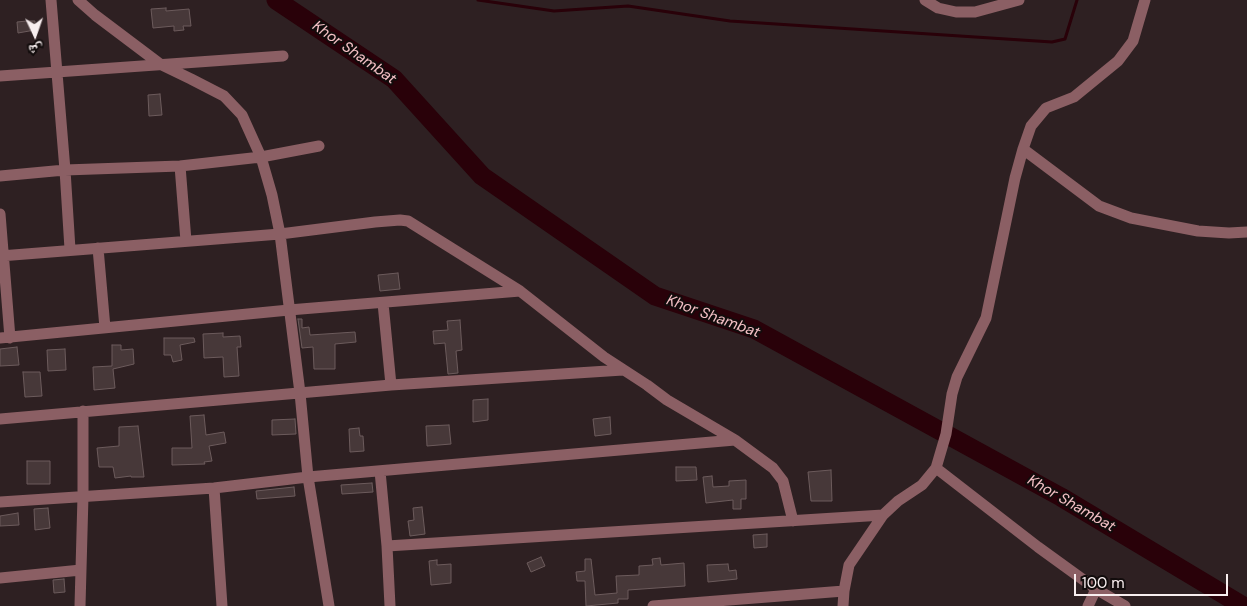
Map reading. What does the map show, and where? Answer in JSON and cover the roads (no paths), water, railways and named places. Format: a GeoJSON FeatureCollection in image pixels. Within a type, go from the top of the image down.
{"type":"FeatureCollection","features":[{"type":"Feature","properties":{"kind":"street"},"geometry":{"type":"LineString","coordinates":[[51,0],[70,249]]}},
{"type":"Feature","properties":{"kind":"street"},"geometry":{"type":"LineString","coordinates":[[78,0],[160,64],[224,96],[242,115],[261,156],[280,234],[300,393],[308,476],[329,606]]}},
{"type":"Feature","properties":{"kind":"street"},"geometry":{"type":"LineString","coordinates":[[925,0],[938,8],[956,12],[975,12],[1019,0]]}},
{"type":"Feature","properties":{"kind":"street"},"geometry":{"type":"LineString","coordinates":[[843,606],[849,565],[883,515],[898,501],[922,485],[936,468],[946,434],[952,394],[957,377],[986,318],[1015,178],[1031,126],[1046,108],[1074,97],[1118,62],[1133,41],[1145,0]]}},
{"type":"Feature","properties":{"kind":"street"},"geometry":{"type":"LineString","coordinates":[[0,76],[283,56]]}},
{"type":"Feature","properties":{"kind":"street"},"geometry":{"type":"LineString","coordinates":[[0,176],[65,170],[180,166],[261,156],[319,146]]}},
{"type":"Feature","properties":{"kind":"street"},"geometry":{"type":"LineString","coordinates":[[1023,149],[1099,206],[1131,218],[1198,231],[1247,232]]}},
{"type":"Feature","properties":{"kind":"street"},"geometry":{"type":"LineString","coordinates":[[180,166],[186,242]]}},
{"type":"Feature","properties":{"kind":"street"},"geometry":{"type":"LineString","coordinates":[[0,214],[5,338],[289,310],[520,291]]}},
{"type":"Feature","properties":{"kind":"street"},"geometry":{"type":"LineString","coordinates":[[2,256],[70,249],[280,234],[375,222],[408,221],[520,291],[624,370],[667,400],[735,440],[773,468],[783,481],[792,521]]}},
{"type":"Feature","properties":{"kind":"street"},"geometry":{"type":"LineString","coordinates":[[98,248],[105,328]]}},
{"type":"Feature","properties":{"kind":"street"},"geometry":{"type":"LineString","coordinates":[[383,303],[391,385]]}},
{"type":"Feature","properties":{"kind":"street"},"geometry":{"type":"LineString","coordinates":[[0,419],[391,385],[624,370]]}},
{"type":"Feature","properties":{"kind":"street"},"geometry":{"type":"LineString","coordinates":[[80,606],[83,411]]}},
{"type":"Feature","properties":{"kind":"street"},"geometry":{"type":"LineString","coordinates":[[0,502],[214,488],[308,476],[735,440]]}},
{"type":"Feature","properties":{"kind":"street"},"geometry":{"type":"LineString","coordinates":[[936,468],[1008,525],[1096,590],[1125,606]]}},
{"type":"Feature","properties":{"kind":"street"},"geometry":{"type":"LineString","coordinates":[[380,471],[390,606]]}},
{"type":"Feature","properties":{"kind":"street"},"geometry":{"type":"LineString","coordinates":[[214,488],[222,606]]}},
{"type":"Feature","properties":{"kind":"street"},"geometry":{"type":"LineString","coordinates":[[387,546],[883,515]]}},
{"type":"Feature","properties":{"kind":"street"},"geometry":{"type":"LineString","coordinates":[[0,578],[81,570]]}},
{"type":"Feature","properties":{"kind":"street"},"geometry":{"type":"LineString","coordinates":[[1088,606],[1096,590]]}},
{"type":"Feature","properties":{"kind":"street"},"geometry":{"type":"LineString","coordinates":[[653,606],[844,591]]}},
{"type":"Feature","properties":{"kind":"waterway","name":"Khor Shambat"},"geometry":{"type":"LineString","coordinates":[[276,0],[394,79],[482,176],[655,296],[754,329],[1061,497],[1243,606]]}},
{"type":"Feature","properties":{"kind":"waterway"},"geometry":{"type":"LineString","coordinates":[[478,0],[554,11],[628,6],[730,21],[1052,42],[1065,39],[1077,0]]}}]}
